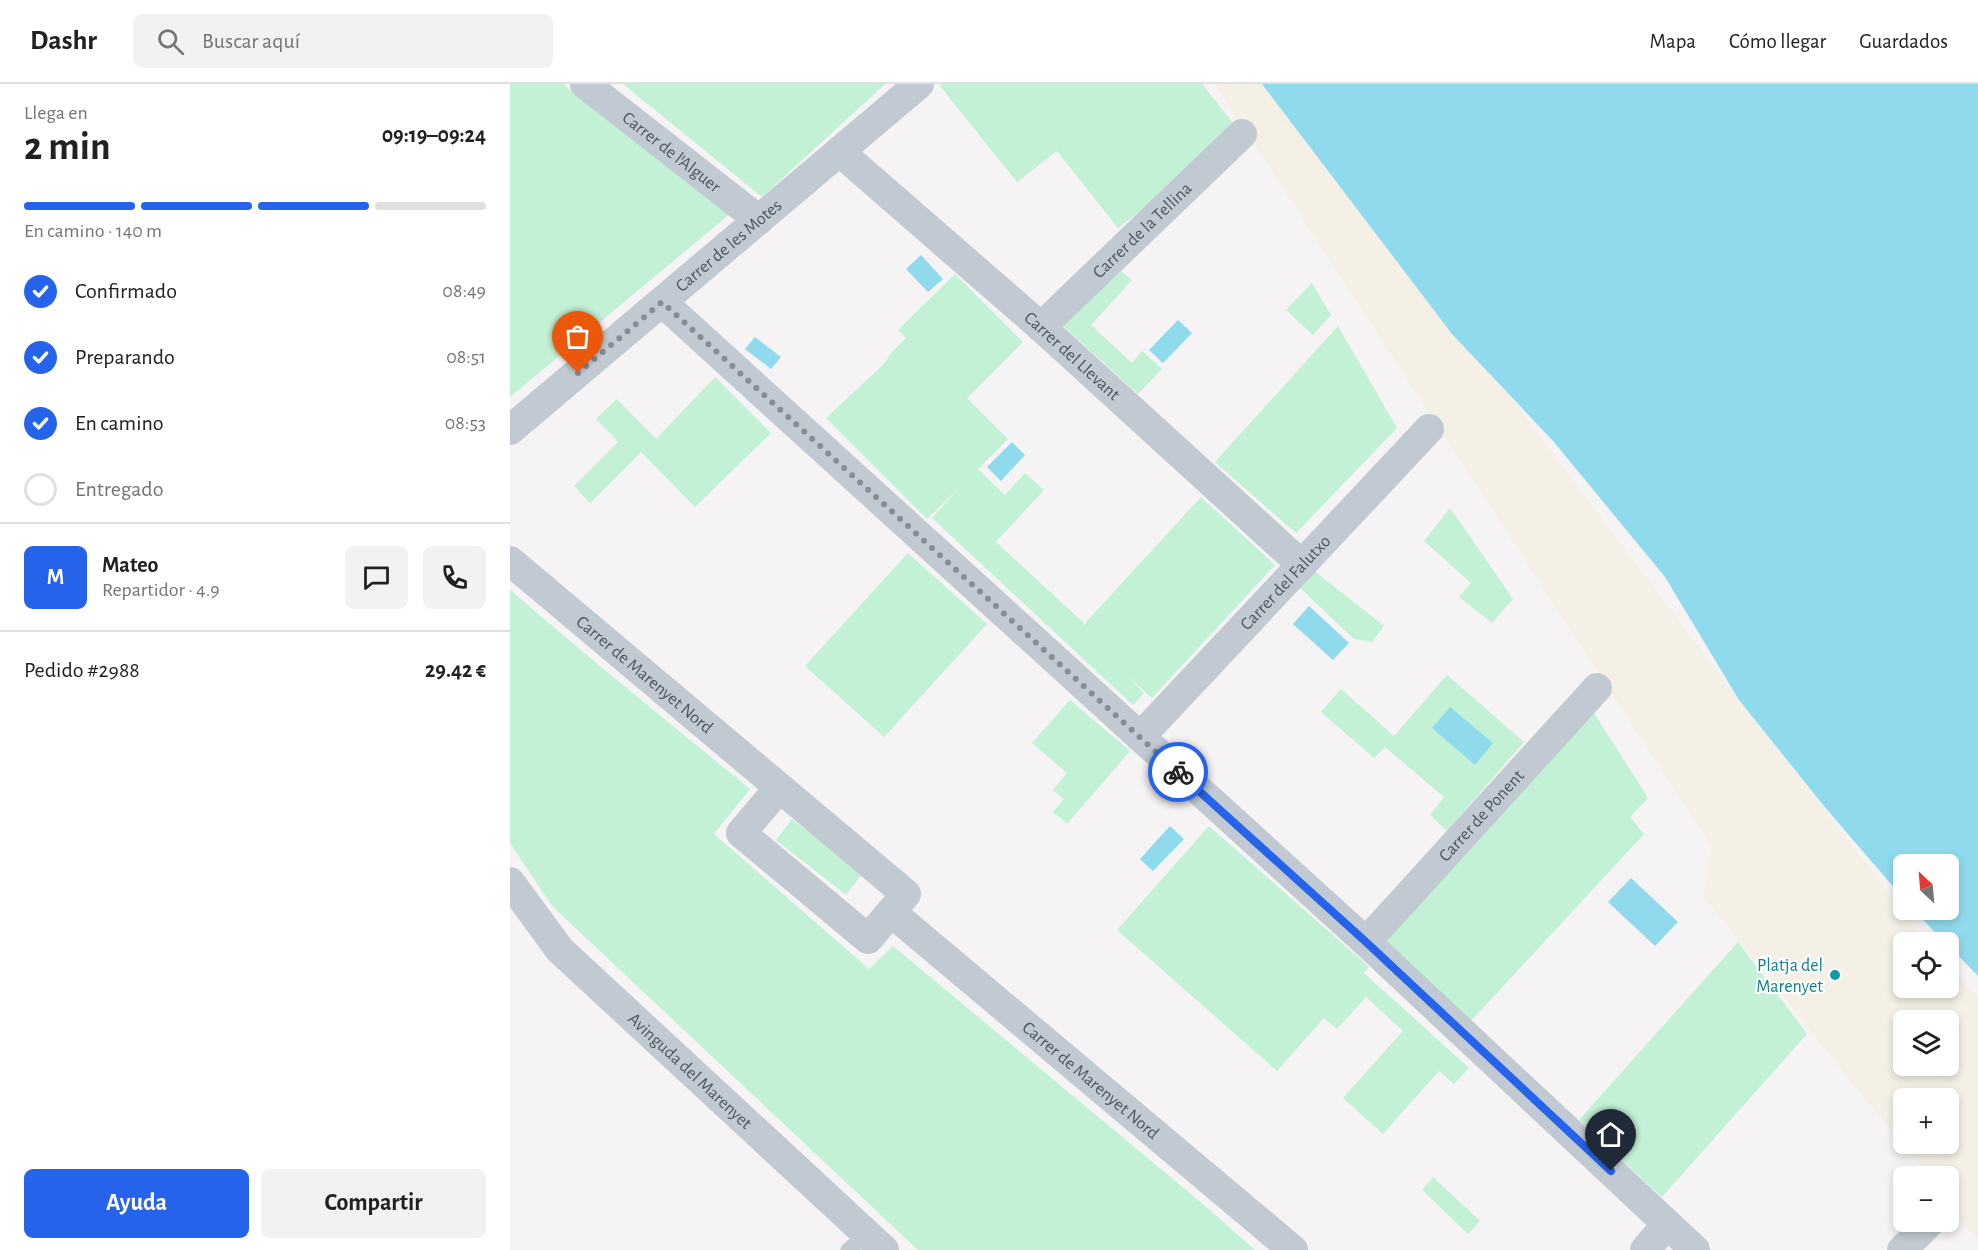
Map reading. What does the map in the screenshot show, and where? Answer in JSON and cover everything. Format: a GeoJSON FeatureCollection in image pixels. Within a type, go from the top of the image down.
{"type":"FeatureCollection","features":[{"type":"Feature","properties":{"kind":"street","name":"Carrer de l'Alguer"},"geometry":{"type":"LineString","coordinates":[[585,84],[759,220]]}},
{"type":"Feature","properties":{"kind":"street","name":"Carrer de les Motes"},"geometry":{"type":"LineString","coordinates":[[510,430],[920,84]]}},
{"type":"Feature","properties":{"kind":"street","name":"Carrer de la Tellina"},"geometry":{"type":"LineString","coordinates":[[1041,327],[1242,134]]}},
{"type":"Feature","properties":{"kind":"street","name":"Carrer del Llevant"},"geometry":{"type":"LineString","coordinates":[[840,152],[1041,327],[1302,565]]}},
{"type":"Feature","properties":{"kind":"street"},"geometry":{"type":"LineString","coordinates":[[662,302],[1366,942],[1695,1250]]}},
{"type":"Feature","properties":{"kind":"street","name":"Carrer del Falutxo"},"geometry":{"type":"LineString","coordinates":[[1140,737],[1429,429]]}},
{"type":"Feature","properties":{"kind":"street","name":"Carrer de Marenyet Nord"},"geometry":{"type":"LineString","coordinates":[[510,561],[906,894],[867,939],[741,833],[779,788]]}},
{"type":"Feature","properties":{"kind":"street","name":"Carrer de Ponent"},"geometry":{"type":"LineString","coordinates":[[1366,942],[1597,688]]}},
{"type":"Feature","properties":{"kind":"street","name":"Avinguda del Marenyet"},"geometry":{"type":"LineString","coordinates":[[510,882],[560,950],[866,1245]]}},
{"type":"Feature","properties":{"kind":"street","name":"Carrer de Marenyet Nord"},"geometry":{"type":"LineString","coordinates":[[891,912],[1293,1250]]}},
{"type":"Feature","properties":{"kind":"street"},"geometry":{"type":"LineString","coordinates":[[1645,1250],[1667,1224]]}},
{"type":"Feature","properties":{"kind":"street"},"geometry":{"type":"LineString","coordinates":[[1902,1250],[1920,1232]]}},
{"type":"Feature","properties":{"kind":"green space"},"geometry":{"type":"Polygon","coordinates":[[[510,84],[563,84],[731,213],[510,397],[510,84]]]}},
{"type":"Feature","properties":{"kind":"green space"},"geometry":{"type":"Polygon","coordinates":[[[623,84],[885,84],[762,197],[623,84]]]}},
{"type":"Feature","properties":{"kind":"green space"},"geometry":{"type":"Polygon","coordinates":[[[943,84],[1202,84],[1242,134],[1118,228],[1057,151],[1017,182],[940,86],[943,84]]]}},
{"type":"Feature","properties":{"kind":"green space"},"geometry":{"type":"Polygon","coordinates":[[[1115,266],[1132,280],[1091,325],[1132,363],[1142,351],[1162,369],[1138,394],[1061,324],[1115,266]]]}},
{"type":"Feature","properties":{"kind":"green space"},"geometry":{"type":"Polygon","coordinates":[[[955,274],[1023,342],[967,398],[1008,439],[978,469],[1005,495],[1025,473],[1044,490],[996,542],[1084,623],[1078,631],[1201,497],[1275,565],[1152,698],[1126,675],[1144,693],[1133,705],[932,518],[958,489],[927,519],[826,418],[884,364],[906,338],[898,330],[955,274]]]}},
{"type":"Feature","properties":{"kind":"green space"},"geometry":{"type":"Polygon","coordinates":[[[1312,283],[1331,315],[1313,335],[1286,310],[1312,283]]]}},
{"type":"Feature","properties":{"kind":"green space"},"geometry":{"type":"Polygon","coordinates":[[[1338,326],[1397,428],[1296,533],[1215,462],[1338,326]]]}},
{"type":"Feature","properties":{"kind":"green space"},"geometry":{"type":"Polygon","coordinates":[[[715,377],[771,433],[695,507],[641,452],[590,503],[574,486],[618,442],[596,419],[617,399],[656,439],[715,377]]]}},
{"type":"Feature","properties":{"kind":"green space"},"geometry":{"type":"Polygon","coordinates":[[[1450,508],[1513,599],[1492,623],[1459,597],[1471,583],[1424,541],[1450,508]]]}},
{"type":"Feature","properties":{"kind":"green space"},"geometry":{"type":"Polygon","coordinates":[[[908,553],[987,624],[884,737],[805,666],[908,553]]]}},
{"type":"Feature","properties":{"kind":"green space"},"geometry":{"type":"Polygon","coordinates":[[[1313,570],[1384,626],[1372,642],[1354,639],[1298,586],[1313,570]]]}},
{"type":"Feature","properties":{"kind":"green space"},"geometry":{"type":"Polygon","coordinates":[[[510,590],[750,789],[714,834],[869,969],[893,946],[1255,1250],[918,1250],[552,906],[510,843],[510,590]]]}},
{"type":"Feature","properties":{"kind":"green space"},"geometry":{"type":"Polygon","coordinates":[[[1447,675],[1524,742],[1447,831],[1430,815],[1444,797],[1385,747],[1374,758],[1321,712],[1341,689],[1394,736],[1447,675]]]}},
{"type":"Feature","properties":{"kind":"green space"},"geometry":{"type":"Polygon","coordinates":[[[1070,700],[1130,751],[1067,824],[1053,812],[1064,799],[1053,790],[1067,773],[1032,743],[1070,700]]]}},
{"type":"Feature","properties":{"kind":"green space"},"geometry":{"type":"Polygon","coordinates":[[[1591,708],[1648,798],[1630,817],[1644,834],[1471,1021],[1385,941],[1591,708]]]}},
{"type":"Feature","properties":{"kind":"green space"},"geometry":{"type":"Polygon","coordinates":[[[792,819],[862,874],[846,895],[776,840],[792,819]]]}},
{"type":"Feature","properties":{"kind":"green space"},"geometry":{"type":"Polygon","coordinates":[[[1209,826],[1369,967],[1364,973],[1469,1068],[1454,1084],[1439,1071],[1383,1134],[1343,1098],[1403,1031],[1366,997],[1337,1029],[1324,1018],[1277,1071],[1117,930],[1209,826]]]}},
{"type":"Feature","properties":{"kind":"green space"},"geometry":{"type":"Polygon","coordinates":[[[1738,942],[1807,1034],[1662,1197],[1579,1120],[1738,942]]]}},
{"type":"Feature","properties":{"kind":"green space"},"geometry":{"type":"Polygon","coordinates":[[[1433,1177],[1480,1221],[1468,1234],[1422,1190],[1433,1177]]]}},
{"type":"Feature","properties":{"kind":"sand"},"geometry":{"type":"Polygon","coordinates":[[[1215,84],[1266,84],[1506,391],[1739,700],[1893,898],[1893,920],[1910,920],[1919,932],[1893,932],[1893,998],[1959,998],[1959,976],[1978,997],[1978,1240],[1959,1220],[1959,1166],[1922,1166],[1911,1154],[1959,1154],[1959,1088],[1893,1088],[1893,1132],[1703,896],[1712,847],[1215,84]]]}},
{"type":"Feature","properties":{"kind":"water"},"geometry":{"type":"Polygon","coordinates":[[[1262,84],[1978,84],[1978,976],[1959,956],[1959,932],[1935,932],[1923,920],[1959,920],[1959,854],[1893,854],[1893,886],[1823,805],[1739,700],[1665,577],[1554,442],[1452,334],[1262,84]]]}},
{"type":"Feature","properties":{"kind":"water"},"geometry":{"type":"Polygon","coordinates":[[[921,255],[943,279],[928,292],[906,269],[921,255]]]}},
{"type":"Feature","properties":{"kind":"water"},"geometry":{"type":"Polygon","coordinates":[[[1178,320],[1192,333],[1163,363],[1149,350],[1178,320]]]}},
{"type":"Feature","properties":{"kind":"water"},"geometry":{"type":"Polygon","coordinates":[[[755,337],[781,357],[771,369],[745,349],[755,337]]]}},
{"type":"Feature","properties":{"kind":"water"},"geometry":{"type":"Polygon","coordinates":[[[1012,442],[1025,455],[1001,481],[987,467],[1012,442]]]}},
{"type":"Feature","properties":{"kind":"water"},"geometry":{"type":"Polygon","coordinates":[[[1309,606],[1349,643],[1333,660],[1293,624],[1309,606]]]}},
{"type":"Feature","properties":{"kind":"water"},"geometry":{"type":"Polygon","coordinates":[[[1450,707],[1493,743],[1475,765],[1432,728],[1450,707]]]}},
{"type":"Feature","properties":{"kind":"water"},"geometry":{"type":"Polygon","coordinates":[[[1170,826],[1184,839],[1153,871],[1140,859],[1170,826]]]}},
{"type":"Feature","properties":{"kind":"water"},"geometry":{"type":"Polygon","coordinates":[[[1631,878],[1678,922],[1655,946],[1608,902],[1631,878]]]}},
{"type":"Feature","properties":{"kind":"way so far"},"geometry":{"type":"LineString","coordinates":[[578,373],[662,302],[1178,772]]}},
{"type":"Feature","properties":{"kind":"place","name":"Platja del Marenyet"},"geometry":{"type":"Point","coordinates":[1835,975]}},
{"type":"Feature","properties":{"kind":"route"},"geometry":{"type":"LineString","coordinates":[[1178,772],[1366,942],[1611,1171]]}}]}
